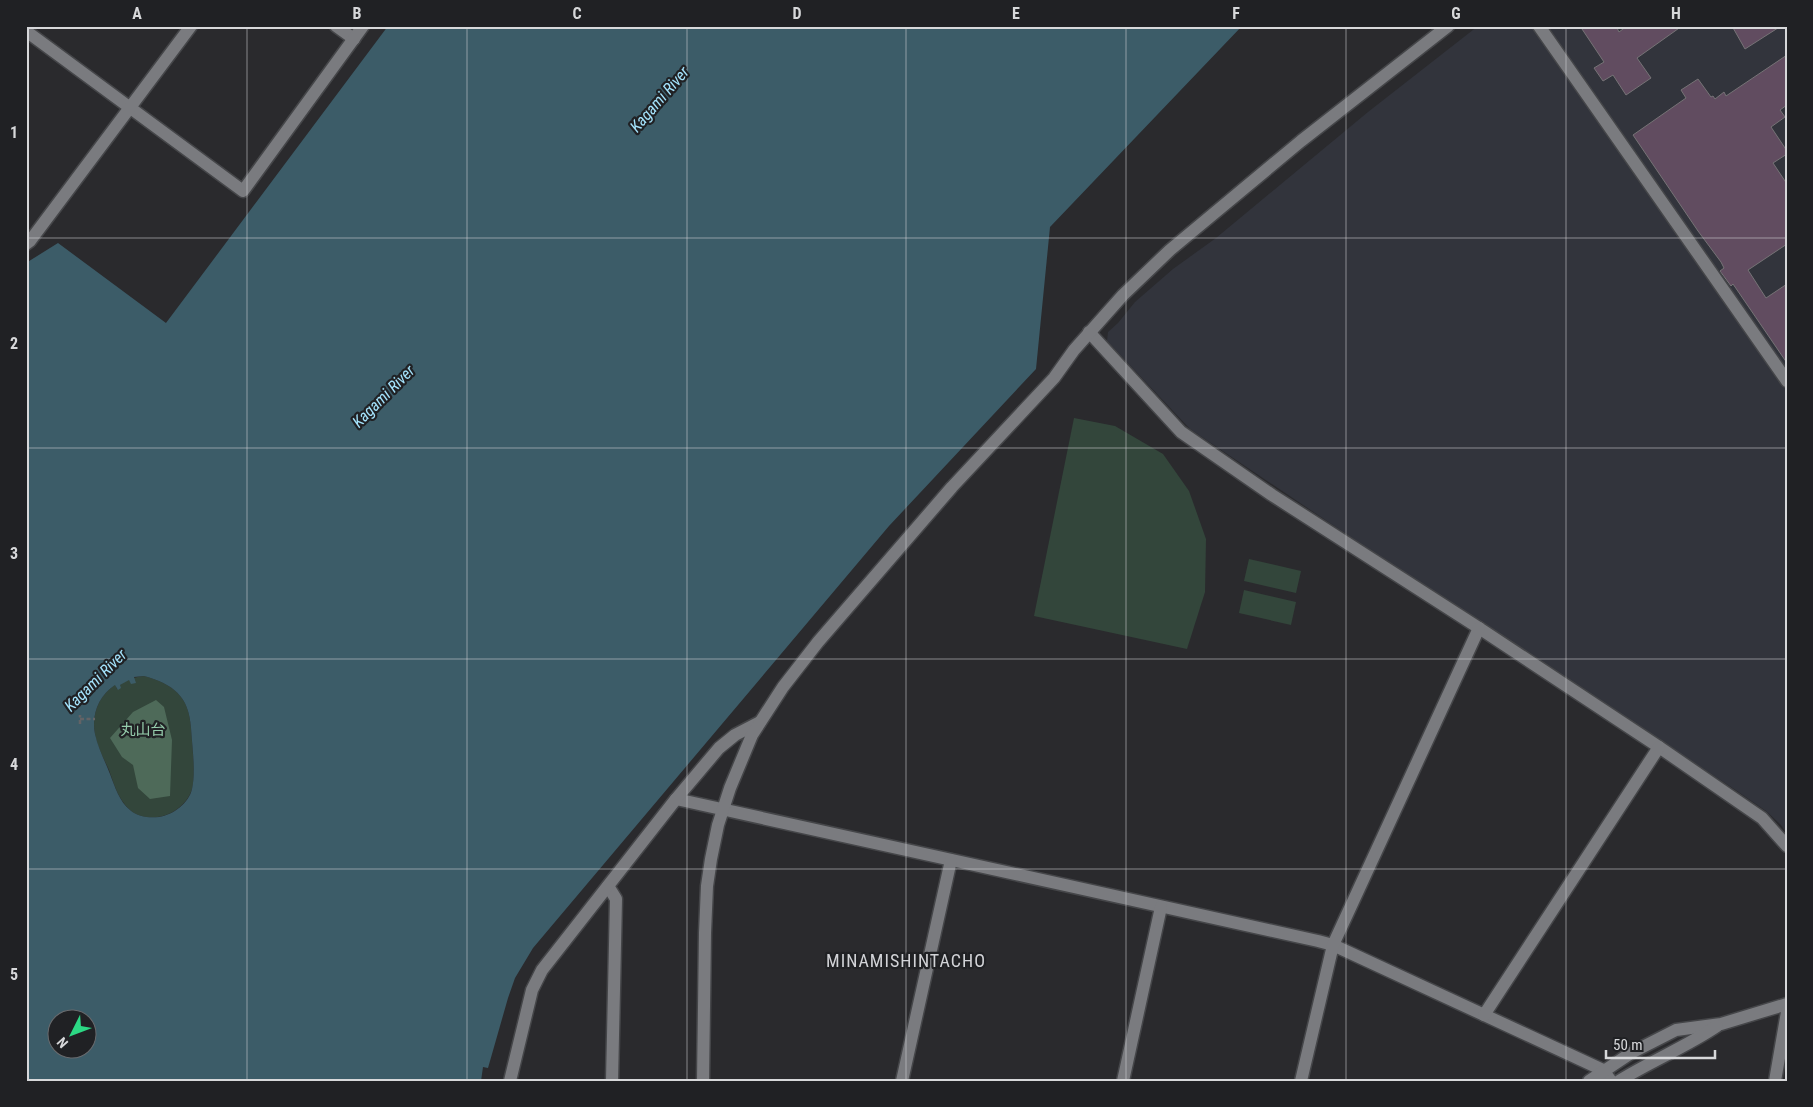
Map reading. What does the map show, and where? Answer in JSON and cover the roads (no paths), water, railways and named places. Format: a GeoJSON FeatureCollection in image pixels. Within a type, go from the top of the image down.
{"type":"FeatureCollection","features":[{"type":"Feature","properties":{"kind":"street"},"geometry":{"type":"LineString","coordinates":[[26,244],[67,194],[191,26]]}},
{"type":"Feature","properties":{"kind":"street"},"geometry":{"type":"LineString","coordinates":[[336,26],[354,39]]}},
{"type":"Feature","properties":{"kind":"street"},"geometry":{"type":"LineString","coordinates":[[26,31],[243,190],[363,26]]}},
{"type":"Feature","properties":{"kind":"street"},"geometry":{"type":"LineString","coordinates":[[703,1081],[704,933],[711,858],[730,788],[760,722],[783,687],[818,642],[952,487],[1054,378],[1089,332],[1123,295],[1170,250],[1301,141],[1448,26]]}},
{"type":"Feature","properties":{"kind":"street"},"geometry":{"type":"LineString","coordinates":[[1539,26],[1787,381]]}},
{"type":"Feature","properties":{"kind":"street"},"geometry":{"type":"LineString","coordinates":[[1089,332],[1181,432],[1272,494],[1659,747],[1762,818],[1787,846]]}},
{"type":"Feature","properties":{"kind":"street"},"geometry":{"type":"LineString","coordinates":[[1301,1081],[1333,946],[1479,628]]}},
{"type":"Feature","properties":{"kind":"street"},"geometry":{"type":"LineString","coordinates":[[510,1081],[532,990],[542,970],[676,799],[719,748],[735,735],[760,722]]}},
{"type":"Feature","properties":{"kind":"street"},"geometry":{"type":"LineString","coordinates":[[1484,1015],[1659,747]]}},
{"type":"Feature","properties":{"kind":"street"},"geometry":{"type":"LineString","coordinates":[[676,799],[1318,941],[1333,946],[1603,1070],[1611,1081]]}},
{"type":"Feature","properties":{"kind":"street"},"geometry":{"type":"LineString","coordinates":[[902,1081],[951,860]]}},
{"type":"Feature","properties":{"kind":"street"},"geometry":{"type":"LineString","coordinates":[[608,886],[616,899],[612,1081]]}},
{"type":"Feature","properties":{"kind":"street"},"geometry":{"type":"LineString","coordinates":[[1123,1081],[1161,907]]}},
{"type":"Feature","properties":{"kind":"street"},"geometry":{"type":"LineString","coordinates":[[1589,1081],[1603,1070],[1632,1053],[1676,1030],[1722,1024],[1787,1004]]}},
{"type":"Feature","properties":{"kind":"street"},"geometry":{"type":"LineString","coordinates":[[1775,1081],[1787,1012]]}},
{"type":"Feature","properties":{"kind":"street"},"geometry":{"type":"LineString","coordinates":[[1619,1081],[1648,1063],[1693,1042],[1722,1024]]}},
{"type":"Feature","properties":{"kind":"water","name":"Kagami River"},"geometry":{"type":"Polygon","coordinates":[[[388,26],[1242,26],[1050,227],[1036,369],[889,526],[533,948],[515,978],[488,1068],[483,1067],[481,1081],[26,1081],[26,263],[58,243],[166,323],[388,26]],[[144,676],[134,677],[136,683],[131,684],[129,680],[120,685],[121,688],[118,690],[115,685],[109,689],[98,706],[94,720],[96,739],[120,798],[130,810],[140,816],[148,817],[164,816],[180,808],[188,799],[192,789],[194,774],[190,717],[187,708],[178,693],[154,679],[144,676]]]}},
{"type":"Feature","properties":{"kind":"district","name":"MINAMISHINTACHO"},"geometry":{"type":"Point","coordinates":[906,961]}},
{"type":"Feature","properties":{"kind":"park label","name":"丸山台"},"geometry":{"type":"Point","coordinates":[143,730]}}]}
